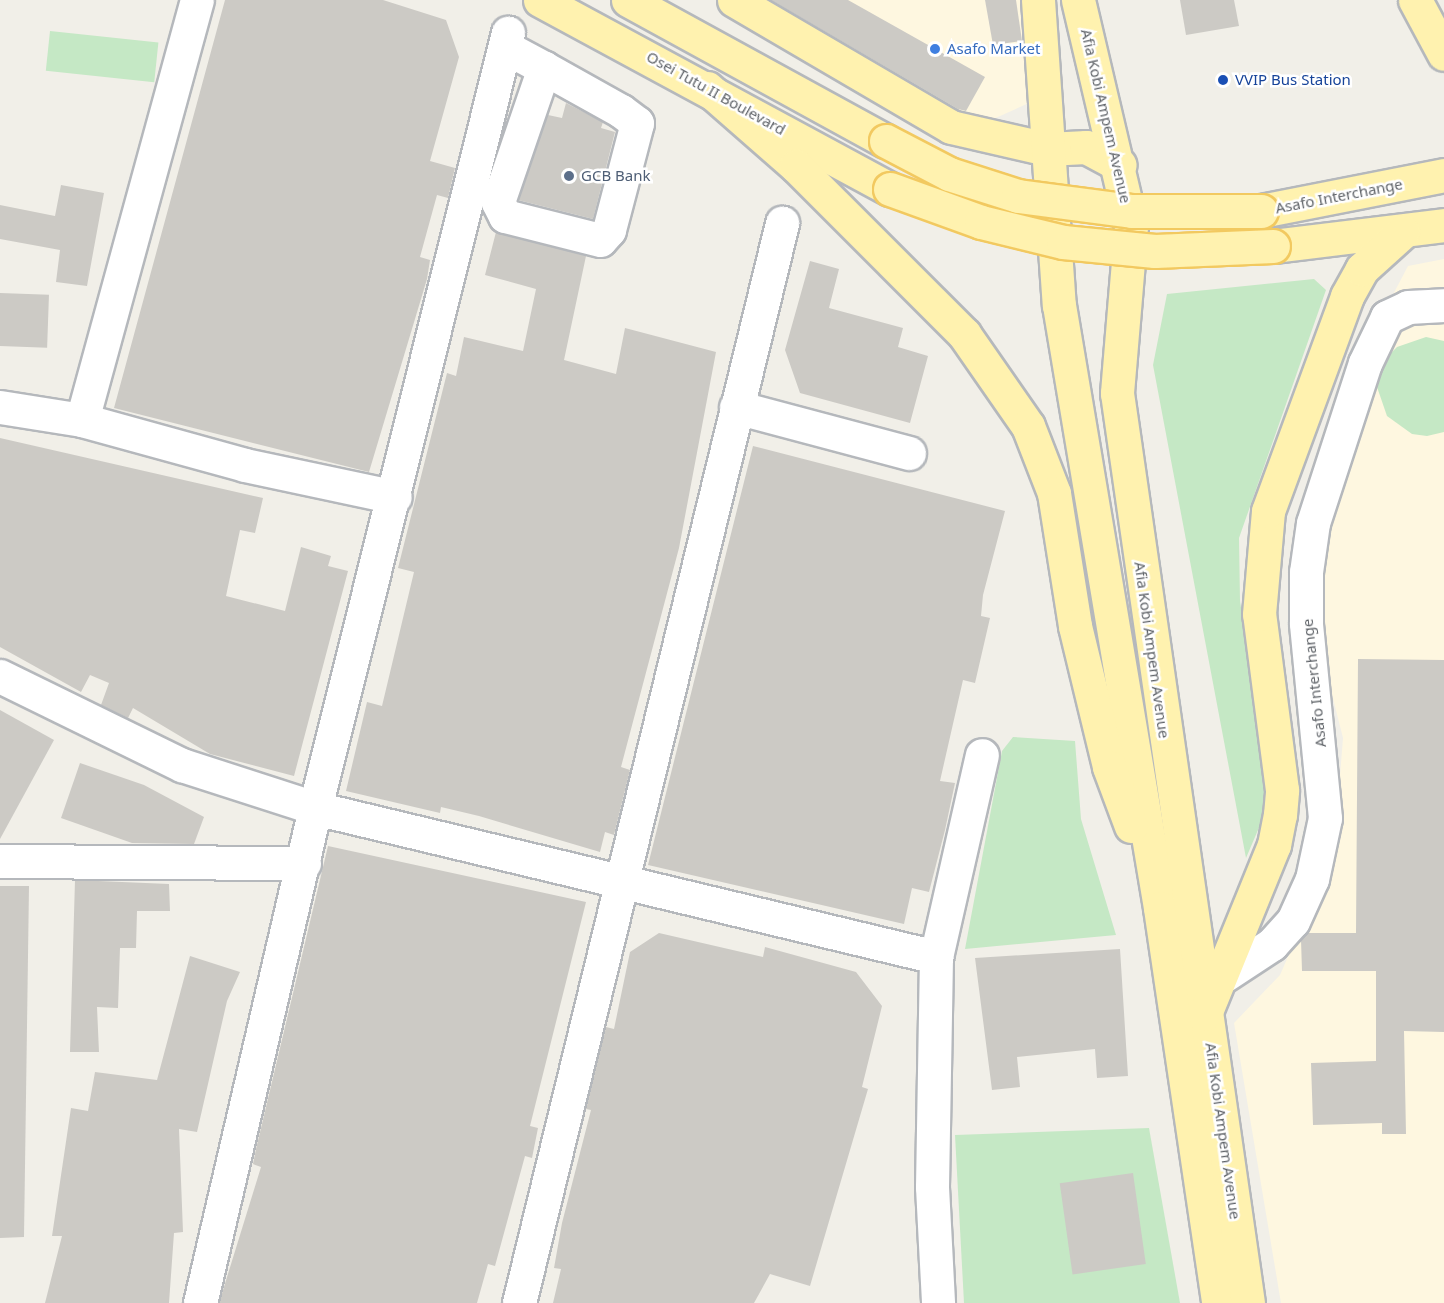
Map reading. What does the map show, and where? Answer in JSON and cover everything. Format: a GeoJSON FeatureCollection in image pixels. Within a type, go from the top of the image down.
{"type":"FeatureCollection","features":[{"type":"Feature","properties":{"kind":"main road","name":"Osei Tutu II Boulevard"},"geometry":{"type":"LineString","coordinates":[[540,0],[579,18],[890,189],[981,222],[1053,239],[1155,251],[1403,232]]}},
{"type":"Feature","properties":{"kind":"main road","name":"Asafo Interchange"},"geometry":{"type":"LineString","coordinates":[[628,0],[949,174],[1018,196],[1132,211],[1262,211],[1444,175]]}},
{"type":"Feature","properties":{"kind":"main road"},"geometry":{"type":"LineString","coordinates":[[734,0],[951,127],[1047,148],[1086,147],[1120,165]]}},
{"type":"Feature","properties":{"kind":"main road","name":"Afia Kobi Ampem Avenue"},"geometry":{"type":"LineString","coordinates":[[1038,0],[1046,62],[1047,148],[1059,306],[1160,908],[1218,1303]]}},
{"type":"Feature","properties":{"kind":"main road","name":"Afia Kobi Ampem Avenue"},"geometry":{"type":"LineString","coordinates":[[1078,0],[1120,165],[1131,226],[1117,393],[1248,1303]]}},
{"type":"Feature","properties":{"kind":"main road"},"geometry":{"type":"LineString","coordinates":[[1415,0],[1444,54]]}},
{"type":"Feature","properties":{"kind":"main road"},"geometry":{"type":"LineString","coordinates":[[706,88],[796,166],[964,334],[1028,426],[1045,463],[1075,626],[1110,767],[1160,908]]}},
{"type":"Feature","properties":{"kind":"main road"},"geometry":{"type":"LineString","coordinates":[[1205,1014],[1225,975],[1274,845],[1282,790],[1259,614],[1268,511],[1294,434],[1347,296],[1362,269],[1403,232],[1444,225]]}},
{"type":"Feature","properties":{"kind":"street"},"geometry":{"type":"LineString","coordinates":[[82,420],[197,0]]}},
{"type":"Feature","properties":{"kind":"street"},"geometry":{"type":"LineString","coordinates":[[200,1303],[315,808],[395,496],[506,40],[544,68],[637,123],[609,230],[600,240],[505,216],[498,202],[544,68]]}},
{"type":"Feature","properties":{"kind":"street"},"geometry":{"type":"LineString","coordinates":[[519,1303],[619,879],[782,223]]}},
{"type":"Feature","properties":{"kind":"street","name":"Asafo Interchange"},"geometry":{"type":"LineString","coordinates":[[1225,975],[1272,944],[1293,921],[1312,879],[1325,818],[1306,623],[1306,572],[1313,523],[1365,363],[1387,317],[1408,307],[1444,305]]}},
{"type":"Feature","properties":{"kind":"street"},"geometry":{"type":"LineString","coordinates":[[0,407],[82,420],[245,465],[395,496]]}},
{"type":"Feature","properties":{"kind":"street"},"geometry":{"type":"LineString","coordinates":[[736,407],[909,453]]}},
{"type":"Feature","properties":{"kind":"street"},"geometry":{"type":"LineString","coordinates":[[0,676],[182,765],[315,808],[619,879],[936,957]]}},
{"type":"Feature","properties":{"kind":"street"},"geometry":{"type":"LineString","coordinates":[[938,1303],[932,1187],[936,957],[982,755]]}},
{"type":"Feature","properties":{"kind":"street"},"geometry":{"type":"LineString","coordinates":[[0,861],[304,863]]}},
{"type":"Feature","properties":{"kind":"shaded area","name":"Asafo Market"},"geometry":{"type":"Polygon","coordinates":[[[749,0],[1021,0],[1040,98],[980,125],[749,0]]]}},
{"type":"Feature","properties":{"kind":"shaded area"},"geometry":{"type":"Polygon","coordinates":[[[1444,259],[1444,1303],[1281,1303],[1234,1023],[1280,975],[1334,851],[1343,738],[1321,651],[1318,549],[1365,348],[1408,266],[1444,259]]]}},
{"type":"Feature","properties":{"kind":"green space"},"geometry":{"type":"Polygon","coordinates":[[[50,31],[158,42],[154,82],[46,71],[50,31]]]}},
{"type":"Feature","properties":{"kind":"green space"},"geometry":{"type":"Polygon","coordinates":[[[1314,279],[1326,290],[1239,538],[1240,601],[1267,783],[1264,816],[1246,858],[1153,365],[1167,294],[1314,279]]]}},
{"type":"Feature","properties":{"kind":"green space"},"geometry":{"type":"Polygon","coordinates":[[[1426,337],[1444,341],[1444,432],[1427,436],[1412,434],[1387,416],[1377,387],[1386,358],[1397,347],[1426,337]]]}},
{"type":"Feature","properties":{"kind":"green space"},"geometry":{"type":"Polygon","coordinates":[[[1013,737],[1075,741],[1081,819],[1116,935],[965,949],[1002,751],[1013,737]]]}},
{"type":"Feature","properties":{"kind":"green space"},"geometry":{"type":"Polygon","coordinates":[[[1149,1128],[1180,1303],[964,1303],[955,1135],[1149,1128]]]}},
{"type":"Feature","properties":{"kind":"building"},"geometry":{"type":"Polygon","coordinates":[[[225,0],[383,0],[446,20],[459,57],[430,161],[455,168],[448,198],[437,195],[420,257],[430,260],[427,279],[369,472],[114,408],[225,0]]]}},
{"type":"Feature","properties":{"kind":"building"},"geometry":{"type":"Polygon","coordinates":[[[771,0],[848,0],[985,77],[966,111],[958,109],[771,0]]]}},
{"type":"Feature","properties":{"kind":"building"},"geometry":{"type":"Polygon","coordinates":[[[985,0],[1016,0],[1022,41],[993,45],[985,0]]]}},
{"type":"Feature","properties":{"kind":"building"},"geometry":{"type":"Polygon","coordinates":[[[1180,0],[1234,0],[1239,26],[1186,35],[1180,0]]]}},
{"type":"Feature","properties":{"kind":"building","name":"GCB Bank"},"geometry":{"type":"Polygon","coordinates":[[[566,103],[603,122],[601,128],[615,132],[593,219],[518,200],[548,115],[562,118],[566,103]]]}},
{"type":"Feature","properties":{"kind":"building"},"geometry":{"type":"Polygon","coordinates":[[[61,185],[104,193],[87,286],[56,282],[60,250],[0,239],[0,205],[55,216],[61,185]]]}},
{"type":"Feature","properties":{"kind":"building"},"geometry":{"type":"Polygon","coordinates":[[[496,232],[586,256],[564,360],[616,374],[625,328],[716,352],[679,548],[621,767],[630,770],[614,835],[605,832],[600,852],[479,816],[441,807],[440,813],[346,791],[367,702],[382,706],[414,572],[398,568],[447,373],[456,376],[464,337],[523,351],[536,289],[485,275],[496,232]]]}},
{"type":"Feature","properties":{"kind":"building"},"geometry":{"type":"Polygon","coordinates":[[[810,261],[839,269],[829,308],[903,328],[898,347],[928,356],[910,423],[800,393],[785,350],[810,261]]]}},
{"type":"Feature","properties":{"kind":"building"},"geometry":{"type":"Polygon","coordinates":[[[0,293],[49,295],[47,348],[0,346],[0,293]]]}},
{"type":"Feature","properties":{"kind":"building"},"geometry":{"type":"Polygon","coordinates":[[[0,438],[263,498],[255,533],[240,530],[226,596],[285,611],[301,547],[331,556],[328,566],[348,571],[294,776],[210,754],[133,708],[128,718],[101,705],[109,683],[90,675],[81,692],[0,647],[0,438]]]}},
{"type":"Feature","properties":{"kind":"building"},"geometry":{"type":"Polygon","coordinates":[[[753,446],[1005,511],[983,595],[981,616],[990,618],[975,683],[963,680],[940,781],[955,783],[945,830],[929,892],[912,888],[904,924],[648,865],[753,446]]]}},
{"type":"Feature","properties":{"kind":"building"},"geometry":{"type":"Polygon","coordinates":[[[1358,659],[1444,660],[1444,1032],[1404,1031],[1406,1134],[1382,1134],[1382,1123],[1313,1125],[1311,1063],[1376,1061],[1376,971],[1302,971],[1301,940],[1307,933],[1356,933],[1358,659]]]}},
{"type":"Feature","properties":{"kind":"building"},"geometry":{"type":"Polygon","coordinates":[[[0,710],[54,740],[0,839],[0,710]]]}},
{"type":"Feature","properties":{"kind":"building"},"geometry":{"type":"Polygon","coordinates":[[[80,763],[144,785],[204,817],[194,844],[132,843],[61,818],[80,763]]]}},
{"type":"Feature","properties":{"kind":"building"},"geometry":{"type":"Polygon","coordinates":[[[328,846],[586,902],[530,1126],[538,1128],[532,1158],[525,1156],[495,1266],[488,1264],[477,1303],[219,1303],[261,1167],[253,1164],[256,1149],[328,846]]]}},
{"type":"Feature","properties":{"kind":"building"},"geometry":{"type":"Polygon","coordinates":[[[75,880],[169,884],[170,911],[137,911],[136,948],[120,948],[118,1008],[97,1007],[99,1052],[70,1052],[75,880]]]}},
{"type":"Feature","properties":{"kind":"building"},"geometry":{"type":"Polygon","coordinates":[[[0,886],[29,886],[24,1237],[0,1238],[0,886]]]}},
{"type":"Feature","properties":{"kind":"building"},"geometry":{"type":"Polygon","coordinates":[[[659,933],[763,957],[765,947],[856,972],[882,1006],[862,1087],[868,1089],[810,1286],[770,1274],[754,1303],[553,1303],[561,1269],[554,1268],[562,1223],[591,1110],[586,1109],[606,1027],[614,1029],[630,952],[659,933]]]}},
{"type":"Feature","properties":{"kind":"building"},"geometry":{"type":"Polygon","coordinates":[[[1120,949],[1128,1076],[1097,1078],[1095,1049],[1017,1057],[1020,1087],[992,1090],[975,958],[1120,949]]]}},
{"type":"Feature","properties":{"kind":"building"},"geometry":{"type":"Polygon","coordinates":[[[190,956],[240,972],[227,1001],[197,1132],[179,1129],[183,1232],[174,1233],[169,1303],[45,1303],[62,1236],[52,1236],[71,1108],[88,1111],[95,1072],[157,1080],[190,956]]]}},
{"type":"Feature","properties":{"kind":"building"},"geometry":{"type":"Polygon","coordinates":[[[1133,1173],[1146,1264],[1073,1274],[1060,1183],[1133,1173]]]}},
{"type":"Feature","properties":{"kind":"place","name":"Asafo Market"},"geometry":{"type":"Point","coordinates":[935,49]}},
{"type":"Feature","properties":{"kind":"place","name":"VVIP Bus Station"},"geometry":{"type":"Point","coordinates":[1223,80]}},
{"type":"Feature","properties":{"kind":"place","name":"GCB Bank"},"geometry":{"type":"Point","coordinates":[569,176]}}]}
